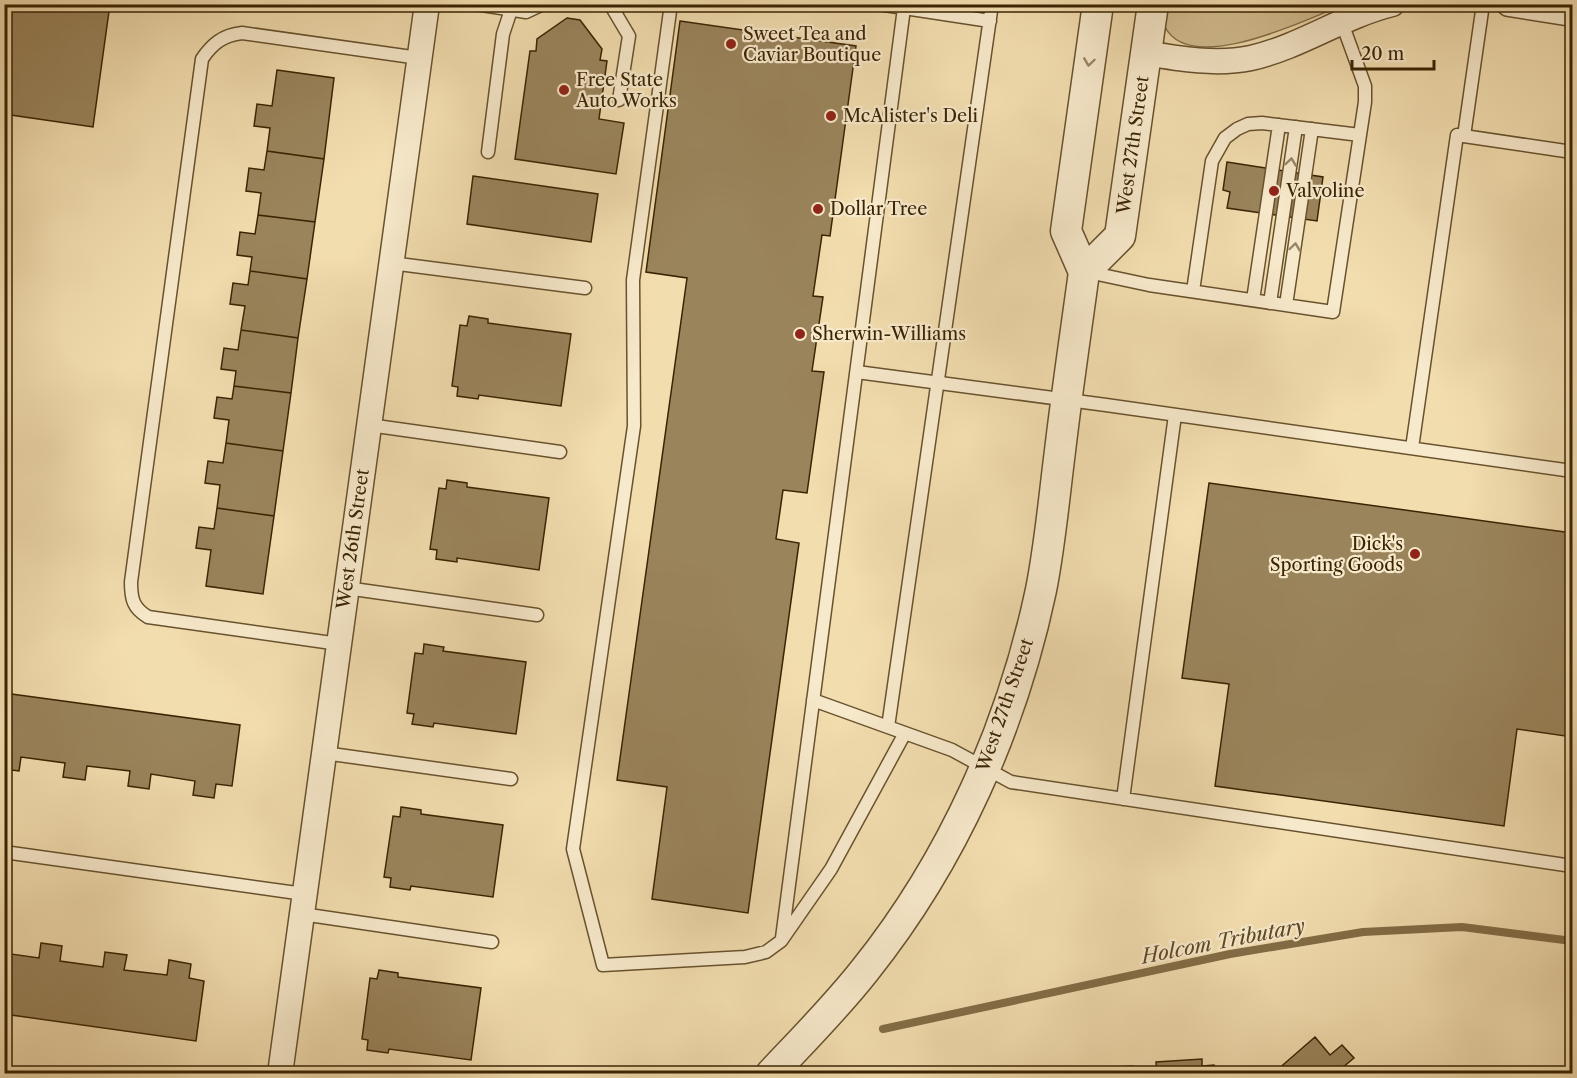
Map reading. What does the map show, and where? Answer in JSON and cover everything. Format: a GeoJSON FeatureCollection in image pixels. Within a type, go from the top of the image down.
{"type":"FeatureCollection","features":[{"type":"Feature","properties":{"kind":"street","name":"West 26th Street"},"geometry":{"type":"LineString","coordinates":[[280,1074],[427,4]]}},
{"type":"Feature","properties":{"kind":"street"},"geometry":{"type":"LineString","coordinates":[[1084,272],[1066,231],[1098,4]]}},
{"type":"Feature","properties":{"kind":"street","name":"West 27th Street"},"geometry":{"type":"LineString","coordinates":[[771,1074],[866,970],[935,868],[984,768],[1013,692],[1041,590],[1084,272],[1120,236],[1153,4]]}},
{"type":"Feature","properties":{"kind":"street"},"geometry":{"type":"LineString","coordinates":[[1146,53],[1191,60],[1221,61],[1250,58],[1274,51],[1392,4]]}},
{"type":"Feature","properties":{"kind":"street"},"geometry":{"type":"LineString","coordinates":[[1509,4],[1572,14]]}},
{"type":"Feature","properties":{"kind":"lane"},"geometry":{"type":"LineString","coordinates":[[475,4],[512,7],[526,12],[543,4]]}},
{"type":"Feature","properties":{"kind":"lane"},"geometry":{"type":"LineString","coordinates":[[610,4],[629,36],[619,100]]}},
{"type":"Feature","properties":{"kind":"lane"},"geometry":{"type":"LineString","coordinates":[[671,4],[633,280],[634,426],[573,849],[603,965],[745,957],[766,952],[781,941],[831,868],[905,733]]}},
{"type":"Feature","properties":{"kind":"lane"},"geometry":{"type":"LineString","coordinates":[[878,4],[990,21]]}},
{"type":"Feature","properties":{"kind":"lane"},"geometry":{"type":"LineString","coordinates":[[888,727],[992,4]]}},
{"type":"Feature","properties":{"kind":"lane"},"geometry":{"type":"LineString","coordinates":[[1464,136],[1483,4]]}},
{"type":"Feature","properties":{"kind":"lane"},"geometry":{"type":"LineString","coordinates":[[488,152],[503,34],[512,7]]}},
{"type":"Feature","properties":{"kind":"lane"},"geometry":{"type":"LineString","coordinates":[[781,941],[904,8]]}},
{"type":"Feature","properties":{"kind":"lane"},"geometry":{"type":"LineString","coordinates":[[1084,272],[1333,312],[1365,102],[1365,87],[1342,23]]}},
{"type":"Feature","properties":{"kind":"lane"},"geometry":{"type":"LineString","coordinates":[[339,644],[148,617],[139,611],[131,600],[130,582],[202,59],[211,46],[228,35],[242,33],[419,58]]}},
{"type":"Feature","properties":{"kind":"lane"},"geometry":{"type":"LineString","coordinates":[[1193,291],[1212,161],[1225,138],[1248,124],[1262,123],[1360,135]]}},
{"type":"Feature","properties":{"kind":"lane"},"geometry":{"type":"LineString","coordinates":[[1253,300],[1279,125]]}},
{"type":"Feature","properties":{"kind":"lane"},"geometry":{"type":"LineString","coordinates":[[1270,303],[1296,127]]}},
{"type":"Feature","properties":{"kind":"lane"},"geometry":{"type":"LineString","coordinates":[[1286,305],[1312,129]]}},
{"type":"Feature","properties":{"kind":"lane"},"geometry":{"type":"LineString","coordinates":[[1412,448],[1457,135],[1572,152]]}},
{"type":"Feature","properties":{"kind":"lane"},"geometry":{"type":"LineString","coordinates":[[391,263],[585,288]]}},
{"type":"Feature","properties":{"kind":"lane"},"geometry":{"type":"LineString","coordinates":[[856,372],[1067,399],[1572,471]]}},
{"type":"Feature","properties":{"kind":"lane"},"geometry":{"type":"LineString","coordinates":[[1123,799],[1175,415]]}},
{"type":"Feature","properties":{"kind":"lane"},"geometry":{"type":"LineString","coordinates":[[369,425],[560,452]]}},
{"type":"Feature","properties":{"kind":"lane"},"geometry":{"type":"LineString","coordinates":[[346,588],[537,615]]}},
{"type":"Feature","properties":{"kind":"lane"},"geometry":{"type":"LineString","coordinates":[[813,700],[952,750],[1011,782],[1572,866]]}},
{"type":"Feature","properties":{"kind":"lane"},"geometry":{"type":"LineString","coordinates":[[324,753],[511,779]]}},
{"type":"Feature","properties":{"kind":"lane"},"geometry":{"type":"LineString","coordinates":[[4,852],[303,904],[492,942]]}},
{"type":"Feature","properties":{"kind":"shaded area"},"geometry":{"type":"Polygon","coordinates":[[[1160,5],[1343,5],[1250,40],[1223,46],[1199,47],[1179,41],[1165,27],[1160,5]]]}},
{"type":"Feature","properties":{"kind":"building"},"geometry":{"type":"Polygon","coordinates":[[[4,4],[110,4],[93,127],[4,114],[4,4]]]}},
{"type":"Feature","properties":{"kind":"building","name":"Free State Auto Works"},"geometry":{"type":"Polygon","coordinates":[[[567,18],[580,20],[602,49],[600,60],[607,61],[599,119],[624,123],[616,174],[515,159],[530,51],[536,51],[537,39],[567,18]]]}},
{"type":"Feature","properties":{"kind":"building"},"geometry":{"type":"Polygon","coordinates":[[[680,21],[856,46],[830,236],[822,235],[813,296],[823,297],[812,371],[824,372],[807,493],[783,490],[776,539],[799,543],[748,913],[652,899],[667,787],[617,780],[687,278],[646,272],[680,21]]]}},
{"type":"Feature","properties":{"kind":"building"},"geometry":{"type":"Polygon","coordinates":[[[277,70],[334,78],[324,159],[267,151],[270,128],[254,126],[257,104],[272,106],[277,70]]]}},
{"type":"Feature","properties":{"kind":"building"},"geometry":{"type":"Polygon","coordinates":[[[267,151],[324,159],[315,222],[258,215],[261,193],[246,191],[249,168],[264,170],[267,151]]]}},
{"type":"Feature","properties":{"kind":"building","name":"Valvoline"},"geometry":{"type":"Polygon","coordinates":[[[1227,162],[1323,177],[1317,221],[1227,208],[1230,192],[1223,190],[1227,162]]]}},
{"type":"Feature","properties":{"kind":"building"},"geometry":{"type":"Polygon","coordinates":[[[473,176],[598,194],[591,242],[467,224],[473,176]]]}},
{"type":"Feature","properties":{"kind":"building"},"geometry":{"type":"Polygon","coordinates":[[[258,215],[315,222],[307,279],[250,271],[252,257],[237,255],[240,232],[255,234],[258,215]]]}},
{"type":"Feature","properties":{"kind":"building"},"geometry":{"type":"Polygon","coordinates":[[[250,271],[307,279],[298,338],[241,330],[245,306],[230,304],[233,283],[248,285],[250,271]]]}},
{"type":"Feature","properties":{"kind":"building"},"geometry":{"type":"Polygon","coordinates":[[[469,316],[488,319],[488,323],[571,334],[561,406],[479,395],[478,399],[457,396],[458,387],[452,386],[460,325],[467,326],[469,316]]]}},
{"type":"Feature","properties":{"kind":"building"},"geometry":{"type":"Polygon","coordinates":[[[241,330],[298,338],[291,393],[234,386],[236,371],[221,369],[224,348],[238,350],[241,330]]]}},
{"type":"Feature","properties":{"kind":"building"},"geometry":{"type":"Polygon","coordinates":[[[234,386],[291,393],[283,451],[226,443],[229,420],[214,418],[217,397],[232,399],[234,386]]]}},
{"type":"Feature","properties":{"kind":"building"},"geometry":{"type":"Polygon","coordinates":[[[226,443],[283,451],[274,516],[217,508],[220,485],[205,483],[208,461],[223,463],[226,443]]]}},
{"type":"Feature","properties":{"kind":"building"},"geometry":{"type":"Polygon","coordinates":[[[447,480],[467,483],[467,487],[549,498],[539,570],[457,558],[457,562],[436,559],[437,550],[430,549],[439,488],[446,489],[447,480]]]}},
{"type":"Feature","properties":{"kind":"building"},"geometry":{"type":"Polygon","coordinates":[[[1209,483],[1572,533],[1572,737],[1517,729],[1504,826],[1215,786],[1229,684],[1182,678],[1209,483]]]}},
{"type":"Feature","properties":{"kind":"building"},"geometry":{"type":"Polygon","coordinates":[[[217,508],[274,516],[263,594],[206,586],[211,550],[196,548],[199,527],[214,529],[217,508]]]}},
{"type":"Feature","properties":{"kind":"building"},"geometry":{"type":"Polygon","coordinates":[[[424,644],[444,647],[443,651],[526,662],[516,734],[434,723],[433,727],[412,724],[414,714],[407,713],[415,653],[423,654],[424,644]]]}},
{"type":"Feature","properties":{"kind":"building"},"geometry":{"type":"Polygon","coordinates":[[[4,693],[240,725],[232,786],[216,784],[214,798],[193,795],[195,781],[151,774],[149,789],[128,786],[130,771],[87,766],[85,780],[63,777],[65,763],[21,757],[19,771],[4,769],[4,693]]]}},
{"type":"Feature","properties":{"kind":"building"},"geometry":{"type":"Polygon","coordinates":[[[401,807],[421,810],[421,814],[503,825],[493,897],[411,886],[410,890],[390,887],[391,878],[384,877],[393,816],[400,817],[401,807]]]}},
{"type":"Feature","properties":{"kind":"building"},"geometry":{"type":"Polygon","coordinates":[[[41,943],[62,946],[60,961],[103,967],[105,952],[127,955],[124,970],[167,975],[169,960],[191,964],[189,978],[204,981],[196,1041],[4,1014],[4,953],[39,958],[41,943]]]}},
{"type":"Feature","properties":{"kind":"building"},"geometry":{"type":"Polygon","coordinates":[[[379,970],[398,973],[398,977],[481,988],[471,1060],[389,1049],[388,1053],[367,1050],[368,1040],[362,1039],[370,978],[377,979],[379,970]]]}},
{"type":"Feature","properties":{"kind":"building"},"geometry":{"type":"Polygon","coordinates":[[[1315,1037],[1330,1055],[1342,1045],[1354,1058],[1342,1068],[1348,1074],[1280,1074],[1277,1070],[1315,1037]]]}},
{"type":"Feature","properties":{"kind":"building"},"geometry":{"type":"Polygon","coordinates":[[[1202,1059],[1202,1066],[1214,1065],[1215,1074],[1157,1074],[1156,1062],[1202,1059]]]}},
{"type":"Feature","properties":{"kind":"building"},"geometry":{"type":"Polygon","coordinates":[[[1133,1066],[1134,1074],[1117,1074],[1117,1067],[1133,1066]]]}},
{"type":"Feature","properties":{"kind":"waterway","name":"Holcom Tributary"},"geometry":{"type":"LineString","coordinates":[[883,1029],[1230,954],[1363,932],[1462,927],[1572,941]]}},
{"type":"Feature","properties":{"kind":"place","name":"Sweet Tea and Caviar Boutique"},"geometry":{"type":"Point","coordinates":[731,44]}},
{"type":"Feature","properties":{"kind":"place","name":"Free State Auto Works"},"geometry":{"type":"Point","coordinates":[564,90]}},
{"type":"Feature","properties":{"kind":"place","name":"McAlister's Deli"},"geometry":{"type":"Point","coordinates":[831,116]}},
{"type":"Feature","properties":{"kind":"place","name":"Valvoline"},"geometry":{"type":"Point","coordinates":[1274,191]}},
{"type":"Feature","properties":{"kind":"place","name":"Dollar Tree"},"geometry":{"type":"Point","coordinates":[818,209]}},
{"type":"Feature","properties":{"kind":"place","name":"Sherwin-Williams"},"geometry":{"type":"Point","coordinates":[800,334]}},
{"type":"Feature","properties":{"kind":"place","name":"Dick's Sporting Goods"},"geometry":{"type":"Point","coordinates":[1415,554]}}]}
